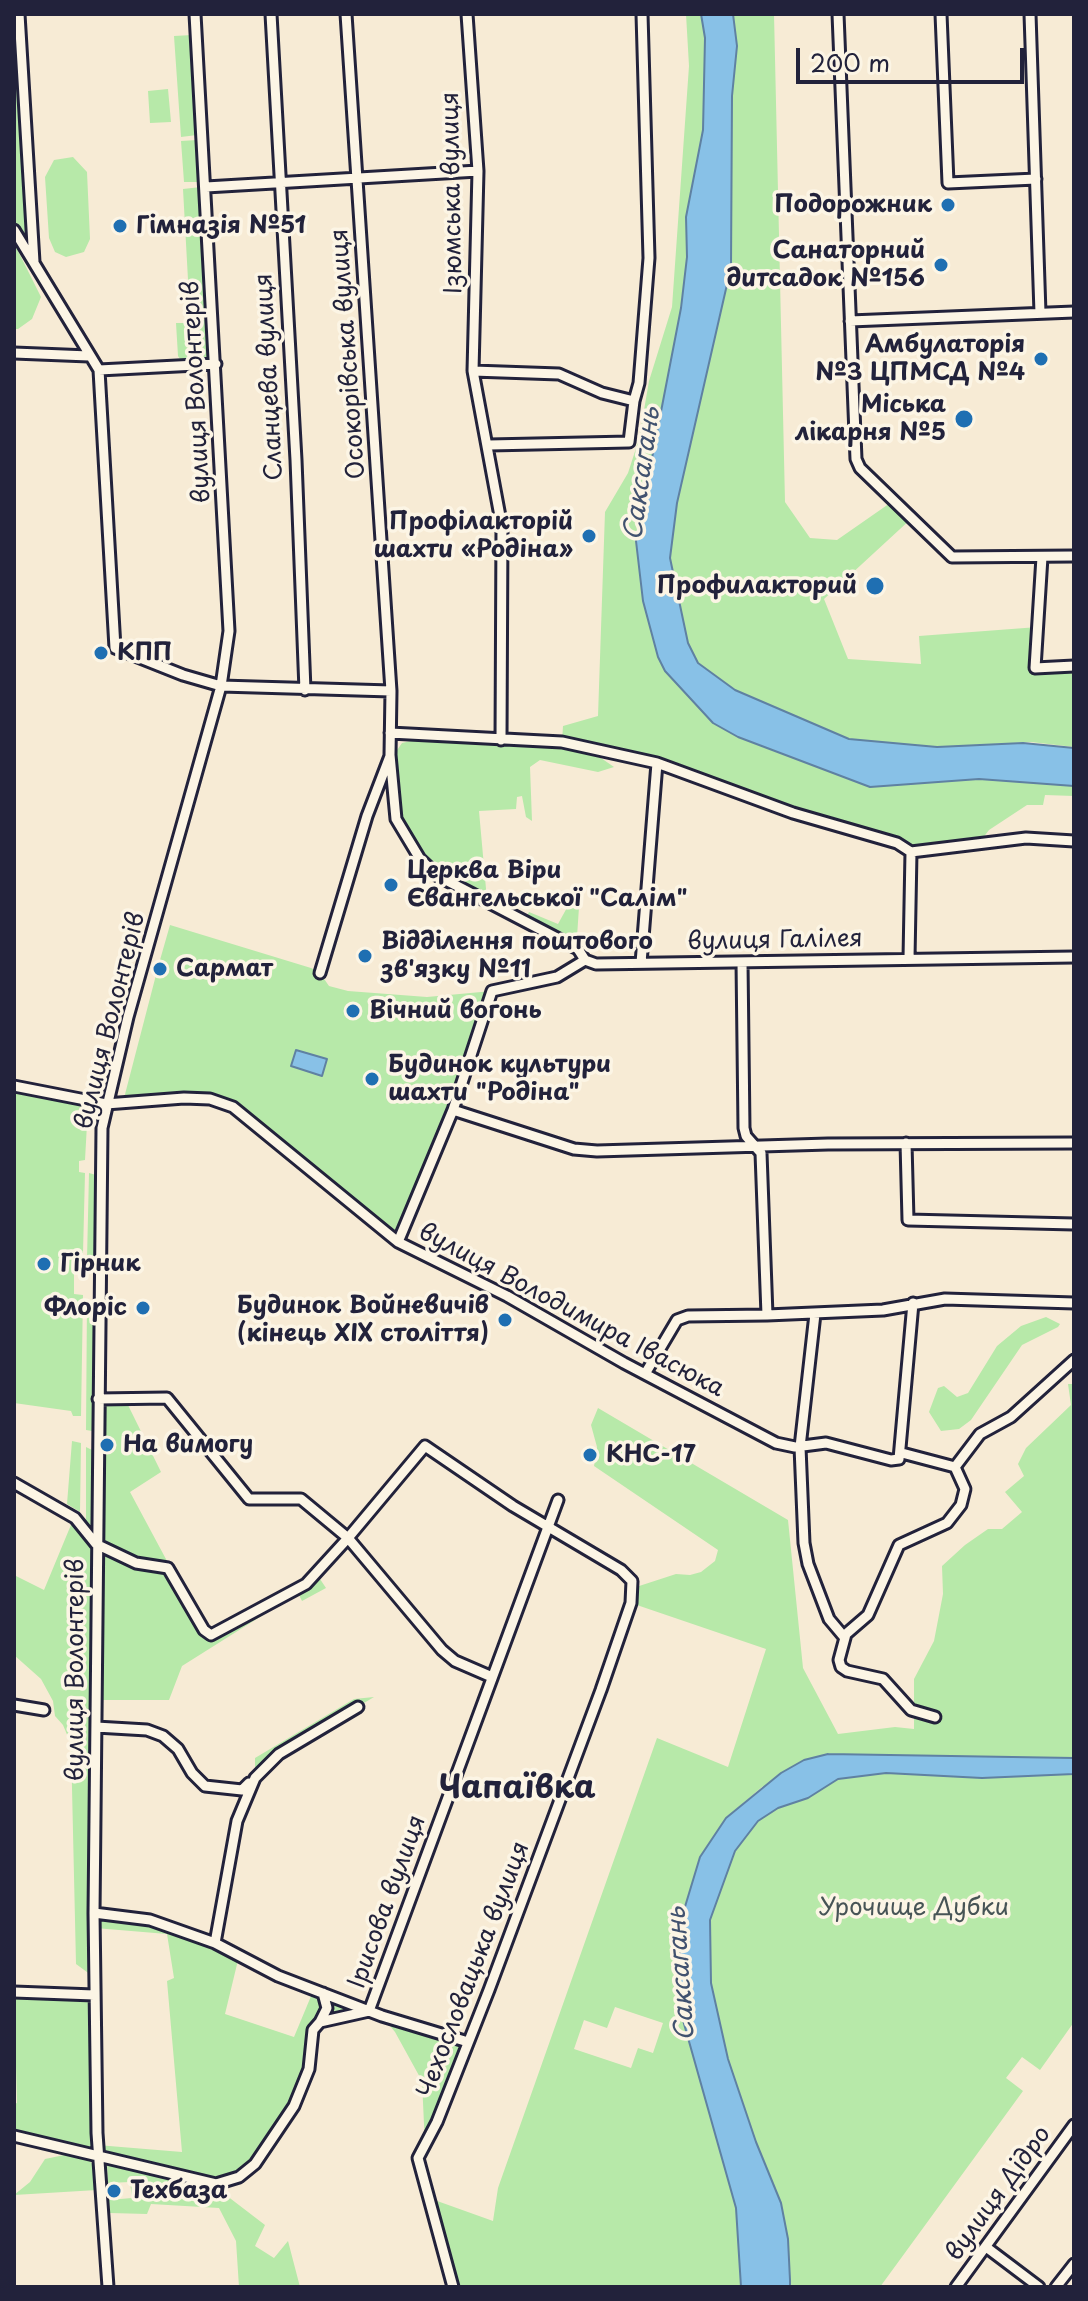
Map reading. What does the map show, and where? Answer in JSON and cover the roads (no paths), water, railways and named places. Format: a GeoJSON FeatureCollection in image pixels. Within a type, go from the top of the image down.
{"type":"FeatureCollection","features":[{"type":"Feature","properties":{"kind":"street"},"geometry":{"type":"LineString","coordinates":[[19,14],[34,265]]}},
{"type":"Feature","properties":{"kind":"street","name":"вулиця Волонтерів"},"geometry":{"type":"LineString","coordinates":[[108,2287],[99,2155],[94,1995],[100,1168],[106,1104],[191,783],[221,686],[229,631],[195,14]]}},
{"type":"Feature","properties":{"kind":"street","name":"Сланцева вулиця"},"geometry":{"type":"LineString","coordinates":[[271,14],[296,460],[305,690]]}},
{"type":"Feature","properties":{"kind":"street","name":"Осокорівська вулиця"},"geometry":{"type":"LineString","coordinates":[[346,14],[391,691]]}},
{"type":"Feature","properties":{"kind":"street","name":"Ізюмська вулиця"},"geometry":{"type":"LineString","coordinates":[[467,14],[478,171],[473,371],[502,527],[501,740]]}},
{"type":"Feature","properties":{"kind":"street"},"geometry":{"type":"LineString","coordinates":[[489,445],[629,442],[639,383],[649,258],[642,14]]}},
{"type":"Feature","properties":{"kind":"street"},"geometry":{"type":"LineString","coordinates":[[838,14],[856,459],[860,468],[952,557],[1074,556]]}},
{"type":"Feature","properties":{"kind":"street"},"geometry":{"type":"LineString","coordinates":[[941,14],[948,183],[1036,179]]}},
{"type":"Feature","properties":{"kind":"street"},"geometry":{"type":"LineString","coordinates":[[1030,14],[1040,313]]}},
{"type":"Feature","properties":{"kind":"street"},"geometry":{"type":"LineString","coordinates":[[206,187],[478,171]]}},
{"type":"Feature","properties":{"kind":"street"},"geometry":{"type":"LineString","coordinates":[[14,230],[99,370],[115,648],[183,675],[221,686],[391,691],[390,755],[396,819],[420,859],[438,876],[578,949],[585,960],[557,977],[492,991],[453,1110],[398,1242]]}},
{"type":"Feature","properties":{"kind":"street"},"geometry":{"type":"LineString","coordinates":[[850,321],[1074,312]]}},
{"type":"Feature","properties":{"kind":"street"},"geometry":{"type":"LineString","coordinates":[[14,353],[89,356]]}},
{"type":"Feature","properties":{"kind":"street"},"geometry":{"type":"LineString","coordinates":[[99,370],[216,364]]}},
{"type":"Feature","properties":{"kind":"street"},"geometry":{"type":"LineString","coordinates":[[473,371],[559,374],[602,393],[634,401]]}},
{"type":"Feature","properties":{"kind":"street"},"geometry":{"type":"LineString","coordinates":[[1042,557],[1035,668],[1074,666]]}},
{"type":"Feature","properties":{"kind":"street"},"geometry":{"type":"LineString","coordinates":[[390,733],[562,742],[657,763],[793,813],[897,843],[911,852],[1026,838],[1074,841]]}},
{"type":"Feature","properties":{"kind":"street"},"geometry":{"type":"LineString","coordinates":[[320,973],[367,816],[390,755]]}},
{"type":"Feature","properties":{"kind":"street"},"geometry":{"type":"LineString","coordinates":[[641,963],[657,763]]}},
{"type":"Feature","properties":{"kind":"street"},"geometry":{"type":"LineString","coordinates":[[909,958],[911,852]]}},
{"type":"Feature","properties":{"kind":"street","name":"вулиця Галілея"},"geometry":{"type":"LineString","coordinates":[[585,960],[596,964],[1074,957]]}},
{"type":"Feature","properties":{"kind":"street"},"geometry":{"type":"LineString","coordinates":[[742,962],[744,1128],[746,1136],[761,1153],[767,1315]]}},
{"type":"Feature","properties":{"kind":"street","name":"вулиця Володимира Івасюка"},"geometry":{"type":"LineString","coordinates":[[14,1086],[106,1104],[184,1098],[210,1099],[233,1107],[398,1242],[507,1296],[776,1443],[800,1447],[826,1443],[891,1460],[899,1459],[902,1453],[955,1467]]}},
{"type":"Feature","properties":{"kind":"street"},"geometry":{"type":"LineString","coordinates":[[453,1110],[574,1149],[1074,1143]]}},
{"type":"Feature","properties":{"kind":"street"},"geometry":{"type":"LineString","coordinates":[[906,1143],[908,1220],[1074,1224]]}},
{"type":"Feature","properties":{"kind":"street"},"geometry":{"type":"LineString","coordinates":[[645,1374],[677,1320],[688,1316],[883,1310],[945,1299],[1074,1303]]}},
{"type":"Feature","properties":{"kind":"street"},"geometry":{"type":"LineString","coordinates":[[902,1453],[913,1303]]}},
{"type":"Feature","properties":{"kind":"street"},"geometry":{"type":"LineString","coordinates":[[815,1314],[800,1447],[808,1564],[829,1619],[845,1638]]}},
{"type":"Feature","properties":{"kind":"street"},"geometry":{"type":"LineString","coordinates":[[935,1717],[911,1710],[883,1679],[841,1667],[845,1638],[868,1615],[899,1545],[931,1532],[955,1514],[965,1489],[955,1467],[980,1434],[1011,1417],[1074,1360]]}},
{"type":"Feature","properties":{"kind":"street"},"geometry":{"type":"LineString","coordinates":[[98,1399],[167,1398],[249,1499],[301,1499],[348,1538],[442,1650],[455,1661],[492,1677]]}},
{"type":"Feature","properties":{"kind":"street"},"geometry":{"type":"LineString","coordinates":[[14,1483],[75,1518],[96,1544],[136,1563],[168,1568],[204,1630],[211,1635],[306,1584],[425,1446],[548,1526]]}},
{"type":"Feature","properties":{"kind":"street","name":"Ірисова вулиця"},"geometry":{"type":"LineString","coordinates":[[320,2022],[369,2011],[558,1500]]}},
{"type":"Feature","properties":{"kind":"street","name":"Чехословацька вулиця"},"geometry":{"type":"LineString","coordinates":[[453,2287],[418,2158],[437,2122],[468,2042],[631,1603],[633,1588],[628,1575],[548,1526]]}},
{"type":"Feature","properties":{"kind":"street"},"geometry":{"type":"LineString","coordinates":[[14,1705],[44,1710]]}},
{"type":"Feature","properties":{"kind":"street"},"geometry":{"type":"LineString","coordinates":[[96,1727],[147,1730],[163,1736],[178,1749],[205,1786],[242,1790],[279,1754],[358,1707]]}},
{"type":"Feature","properties":{"kind":"street"},"geometry":{"type":"LineString","coordinates":[[215,1943],[237,1821],[255,1778]]}},
{"type":"Feature","properties":{"kind":"street"},"geometry":{"type":"LineString","coordinates":[[94,1913],[150,1920],[215,1943],[278,1976],[369,2011],[468,2042]]}},
{"type":"Feature","properties":{"kind":"street"},"geometry":{"type":"LineString","coordinates":[[14,1992],[94,1995]]}},
{"type":"Feature","properties":{"kind":"street"},"geometry":{"type":"LineString","coordinates":[[14,2136],[216,2184],[239,2177],[255,2164],[289,2116],[309,2069],[310,2038],[327,2008],[323,1993]]}},
{"type":"Feature","properties":{"kind":"street","name":"вулиця Дідро"},"geometry":{"type":"LineString","coordinates":[[956,2287],[1074,2125]]}},
{"type":"Feature","properties":{"kind":"street"},"geometry":{"type":"LineString","coordinates":[[986,2247],[1039,2287]]}},
{"type":"Feature","properties":{"kind":"street"},"geometry":{"type":"LineString","coordinates":[[1073,2287],[1059,2283],[1074,2264]]}},
{"type":"Feature","properties":{"kind":"water"},"geometry":{"type":"Polygon","coordinates":[[[701,14],[733,14],[737,46],[732,96],[731,267],[677,503],[670,558],[688,643],[698,663],[735,690],[849,739],[937,747],[1023,743],[1074,748],[1074,786],[979,779],[870,787],[738,737],[713,723],[665,671],[658,657],[643,601],[636,541],[681,308],[687,257],[686,217],[703,130],[705,38],[701,14]]]}},
{"type":"Feature","properties":{"kind":"water"},"geometry":{"type":"Polygon","coordinates":[[[296,1050],[327,1059],[322,1076],[291,1066],[296,1050]]]}},
{"type":"Feature","properties":{"kind":"water","name":"Саксагань"},"geometry":{"type":"Polygon","coordinates":[[[828,1754],[1074,1758],[1074,1774],[982,1778],[886,1773],[838,1779],[808,1798],[778,1808],[758,1821],[735,1851],[710,1920],[711,1983],[728,2059],[781,2203],[788,2239],[790,2280],[790,2287],[741,2287],[736,2208],[679,2006],[678,1973],[684,1910],[700,1857],[726,1818],[781,1773],[804,1760],[828,1754]]]}},
{"type":"Feature","properties":{"kind":"place","name":"Подорожник"},"geometry":{"type":"Point","coordinates":[948,205]}},
{"type":"Feature","properties":{"kind":"place","name":"Гімназія №51"},"geometry":{"type":"Point","coordinates":[120,226]}},
{"type":"Feature","properties":{"kind":"place","name":"Санаторний дитсадок №156"},"geometry":{"type":"Point","coordinates":[941,265]}},
{"type":"Feature","properties":{"kind":"place","name":"Амбулаторія №3 ЦПМСД №4"},"geometry":{"type":"Point","coordinates":[1041,359]}},
{"type":"Feature","properties":{"kind":"place","name":"Міська лікарня №5"},"geometry":{"type":"Point","coordinates":[964,419]}},
{"type":"Feature","properties":{"kind":"place","name":"Профілакторій шахти «Родіна»"},"geometry":{"type":"Point","coordinates":[589,536]}},
{"type":"Feature","properties":{"kind":"place","name":"Профилакторий"},"geometry":{"type":"Point","coordinates":[875,586]}},
{"type":"Feature","properties":{"kind":"place","name":"КПП"},"geometry":{"type":"Point","coordinates":[101,653]}},
{"type":"Feature","properties":{"kind":"place","name":"Церква Віри Євангельської \"Салім\""},"geometry":{"type":"Point","coordinates":[391,885]}},
{"type":"Feature","properties":{"kind":"place","name":"Відділення поштового зв'язку №11"},"geometry":{"type":"Point","coordinates":[365,956]}},
{"type":"Feature","properties":{"kind":"place","name":"Сармат"},"geometry":{"type":"Point","coordinates":[160,969]}},
{"type":"Feature","properties":{"kind":"place","name":"Вічний вогонь"},"geometry":{"type":"Point","coordinates":[353,1011]}},
{"type":"Feature","properties":{"kind":"place","name":"Будинок культури шахти \"Родіна\""},"geometry":{"type":"Point","coordinates":[372,1079]}},
{"type":"Feature","properties":{"kind":"place","name":"Гірник"},"geometry":{"type":"Point","coordinates":[44,1264]}},
{"type":"Feature","properties":{"kind":"place","name":"Флоріс"},"geometry":{"type":"Point","coordinates":[143,1308]}},
{"type":"Feature","properties":{"kind":"place","name":"Будинок Войневичів (кінець ХІХ століття)"},"geometry":{"type":"Point","coordinates":[505,1320]}},
{"type":"Feature","properties":{"kind":"place","name":"На вимогу"},"geometry":{"type":"Point","coordinates":[107,1445]}},
{"type":"Feature","properties":{"kind":"place","name":"КНС-17"},"geometry":{"type":"Point","coordinates":[590,1455]}},
{"type":"Feature","properties":{"kind":"place","name":"Техбаза"},"geometry":{"type":"Point","coordinates":[114,2191]}},
{"type":"Feature","properties":{"kind":"district","name":"Чапаївка"},"geometry":{"type":"Point","coordinates":[517,1789]}},
{"type":"Feature","properties":{"kind":"park label","name":"Урочище Дубки"},"geometry":{"type":"Point","coordinates":[914,1908]}}]}
